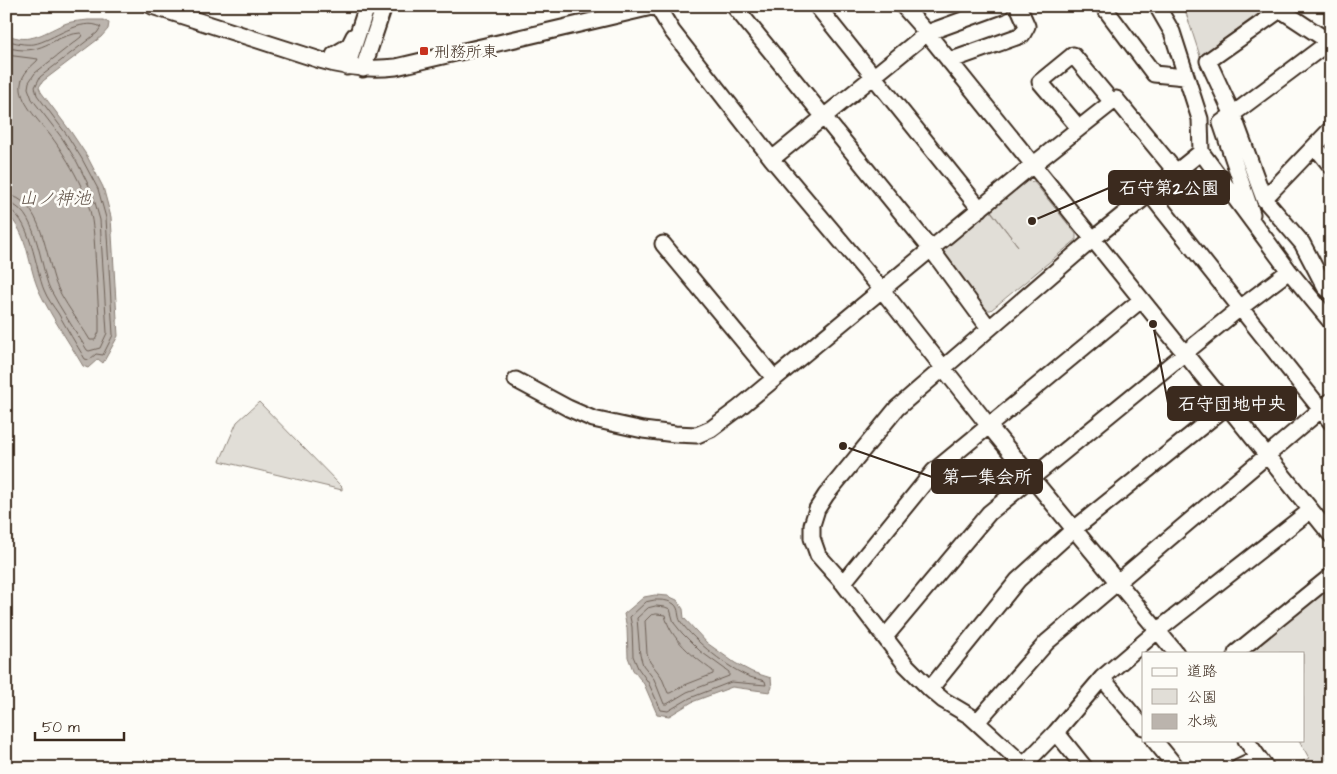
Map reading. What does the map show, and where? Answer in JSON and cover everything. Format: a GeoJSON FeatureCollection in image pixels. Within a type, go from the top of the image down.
{"type":"FeatureCollection","features":[{"type":"Feature","properties":{"kind":"street"},"geometry":{"type":"LineString","coordinates":[[152,6],[312,58],[363,69],[396,67],[656,6],[672,31],[772,159],[882,290],[989,426],[1033,477],[1117,583],[1175,652]]}},
{"type":"Feature","properties":{"kind":"street"},"geometry":{"type":"LineString","coordinates":[[347,67],[365,6]]}},
{"type":"Feature","properties":{"kind":"street"},"geometry":{"type":"LineString","coordinates":[[334,55],[349,46],[365,6]]}},
{"type":"Feature","properties":{"kind":"street"},"geometry":{"type":"LineString","coordinates":[[363,69],[384,6]]}},
{"type":"Feature","properties":{"kind":"street"},"geometry":{"type":"LineString","coordinates":[[734,6],[931,249],[989,328]]}},
{"type":"Feature","properties":{"kind":"street"},"geometry":{"type":"LineString","coordinates":[[816,6],[980,209]]}},
{"type":"Feature","properties":{"kind":"street"},"geometry":{"type":"LineString","coordinates":[[903,6],[1034,165],[1331,535]]}},
{"type":"Feature","properties":{"kind":"street"},"geometry":{"type":"LineString","coordinates":[[772,159],[927,33],[1001,6]]}},
{"type":"Feature","properties":{"kind":"street"},"geometry":{"type":"LineString","coordinates":[[949,61],[1022,35],[1027,26],[1018,6]]}},
{"type":"Feature","properties":{"kind":"street"},"geometry":{"type":"LineString","coordinates":[[1103,6],[1154,74],[1185,77]]}},
{"type":"Feature","properties":{"kind":"street"},"geometry":{"type":"LineString","coordinates":[[1157,6],[1172,32],[1200,119],[1201,152],[1256,228],[1331,322]]}},
{"type":"Feature","properties":{"kind":"street"},"geometry":{"type":"LineString","coordinates":[[1256,228],[1221,123],[1233,115],[1330,43],[1278,7],[1208,61],[1233,115],[1264,199],[1302,244],[1325,287],[1331,292]]}},
{"type":"Feature","properties":{"kind":"street"},"geometry":{"type":"LineString","coordinates":[[1080,128],[1040,82],[1067,60],[1074,55],[1112,102]]}},
{"type":"Feature","properties":{"kind":"street"},"geometry":{"type":"LineString","coordinates":[[516,380],[593,419],[643,430],[680,435],[697,435],[711,429],[1116,99],[1176,172]]}},
{"type":"Feature","properties":{"kind":"street"},"geometry":{"type":"LineString","coordinates":[[1264,199],[1331,130]]}},
{"type":"Feature","properties":{"kind":"street"},"geometry":{"type":"LineString","coordinates":[[1315,146],[1331,166]]}},
{"type":"Feature","properties":{"kind":"street"},"geometry":{"type":"LineString","coordinates":[[1201,152],[1093,239],[897,408],[826,495],[817,509],[812,525],[815,547],[818,555],[843,583],[906,664],[930,689],[943,700],[970,716],[1025,766],[1102,678],[1157,631],[1311,510]]}},
{"type":"Feature","properties":{"kind":"street"},"geometry":{"type":"LineString","coordinates":[[1150,194],[1240,308],[1326,405],[1331,422]]}},
{"type":"Feature","properties":{"kind":"street"},"geometry":{"type":"LineString","coordinates":[[663,244],[774,378]]}},
{"type":"Feature","properties":{"kind":"street"},"geometry":{"type":"LineString","coordinates":[[885,637],[989,513],[1185,352],[1289,271]]}},
{"type":"Feature","properties":{"kind":"street"},"geometry":{"type":"LineString","coordinates":[[843,583],[934,471],[1142,300]]}},
{"type":"Feature","properties":{"kind":"street"},"geometry":{"type":"LineString","coordinates":[[977,722],[1047,642],[1326,405]]}},
{"type":"Feature","properties":{"kind":"street"},"geometry":{"type":"LineString","coordinates":[[930,689],[1018,580],[1074,530],[1227,406]]}},
{"type":"Feature","properties":{"kind":"street"},"geometry":{"type":"LineString","coordinates":[[1237,652],[1331,576]]}},
{"type":"Feature","properties":{"kind":"street"},"geometry":{"type":"LineString","coordinates":[[1102,678],[1142,726]]}},
{"type":"Feature","properties":{"kind":"street"},"geometry":{"type":"LineString","coordinates":[[1056,732],[1085,768]]}},
{"type":"Feature","properties":{"kind":"street"},"geometry":{"type":"LineString","coordinates":[[1156,742],[1177,768]]}},
{"type":"Feature","properties":{"kind":"street"},"geometry":{"type":"LineString","coordinates":[[1238,768],[1262,763],[1247,742]]}},
{"type":"Feature","properties":{"kind":"green space"},"geometry":{"type":"Polygon","coordinates":[[[1181,6],[1256,6],[1258,14],[1200,56],[1186,13],[1181,6]]]}},
{"type":"Feature","properties":{"kind":"green space"},"geometry":{"type":"Polygon","coordinates":[[[1025,180],[1034,182],[1076,234],[1076,240],[991,310],[983,310],[941,253],[941,248],[989,209],[1018,246],[989,208],[1025,180]]]}},
{"type":"Feature","properties":{"kind":"green space"},"geometry":{"type":"Polygon","coordinates":[[[259,402],[342,487],[342,490],[220,461],[237,422],[259,402]]]}},
{"type":"Feature","properties":{"kind":"green space"},"geometry":{"type":"Polygon","coordinates":[[[1331,587],[1331,768],[1290,768],[1309,758],[1300,742],[1304,742],[1304,652],[1247,652],[1331,587]]]}},
{"type":"Feature","properties":{"kind":"water","name":"山ノ神池"},"geometry":{"type":"Polygon","coordinates":[[[103,20],[109,23],[108,29],[101,37],[43,81],[39,87],[87,156],[103,187],[111,217],[118,336],[103,363],[98,359],[88,368],[83,366],[40,293],[24,240],[14,221],[6,213],[6,34],[30,38],[67,23],[103,20]]]}},
{"type":"Feature","properties":{"kind":"water"},"geometry":{"type":"Polygon","coordinates":[[[655,595],[668,596],[677,600],[683,609],[684,618],[707,643],[735,663],[752,672],[771,678],[772,687],[770,692],[732,687],[692,702],[669,716],[657,714],[644,684],[633,670],[628,657],[627,628],[624,614],[644,597],[655,595]]]}},
{"type":"Feature","properties":{"kind":"place","name":"刑務所東"},"geometry":{"type":"Point","coordinates":[424,51]}},
{"type":"Feature","properties":{"kind":"place","name":"石守第2公園"},"geometry":{"type":"Point","coordinates":[1032,221]}},
{"type":"Feature","properties":{"kind":"place","name":"石守団地中央"},"geometry":{"type":"Point","coordinates":[1153,324]}},
{"type":"Feature","properties":{"kind":"place","name":"第一集会所"},"geometry":{"type":"Point","coordinates":[843,446]}}]}
